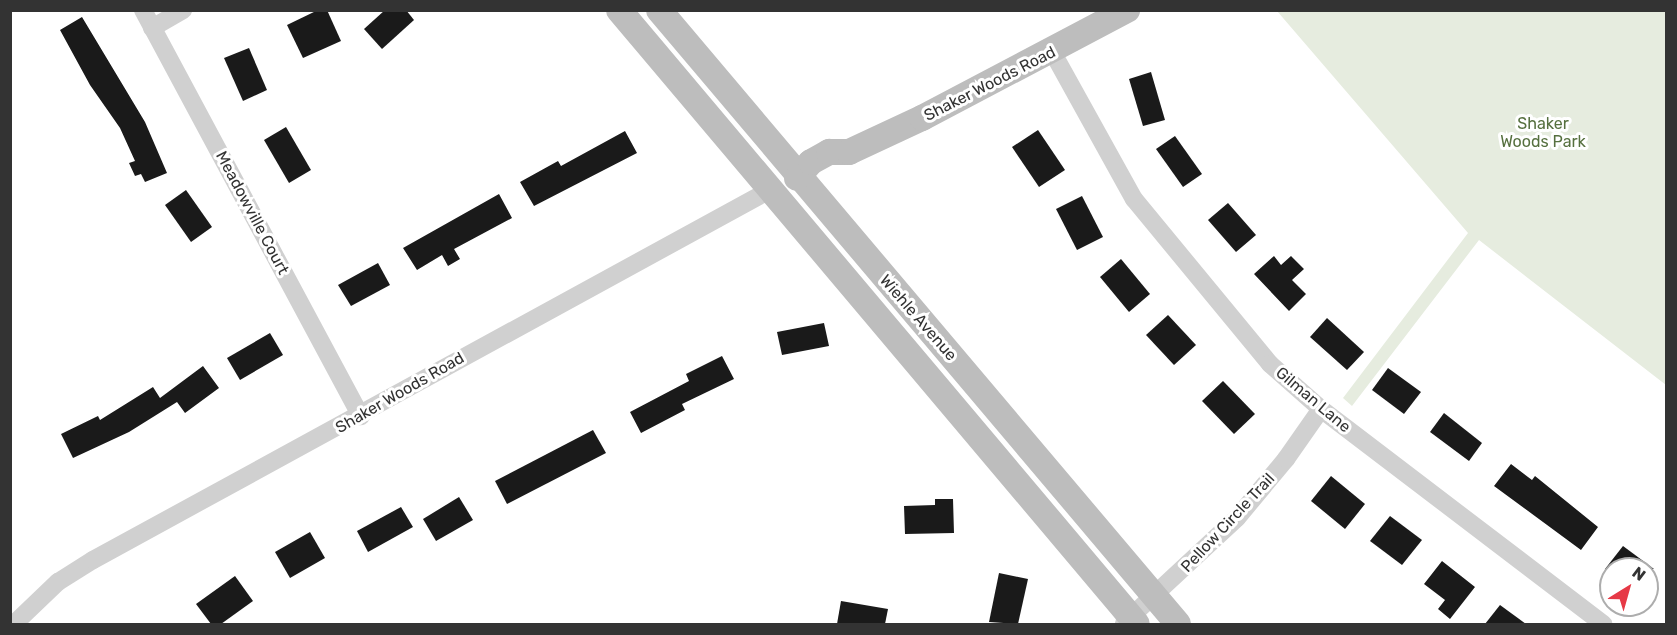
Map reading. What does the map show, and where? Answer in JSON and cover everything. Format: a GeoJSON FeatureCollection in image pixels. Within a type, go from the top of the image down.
{"type":"FeatureCollection","features":[{"type":"Feature","properties":{"kind":"main road","name":"Wiehle Avenue"},"geometry":{"type":"LineString","coordinates":[[619,10],[1130,622]]}},
{"type":"Feature","properties":{"kind":"main road","name":"Wiehle Avenue"},"geometry":{"type":"LineString","coordinates":[[659,10],[797,178],[1178,624]]}},
{"type":"Feature","properties":{"kind":"main road","name":"Shaker Woods Road"},"geometry":{"type":"LineString","coordinates":[[768,191],[797,178],[811,162],[830,152],[849,152],[1053,52],[1127,10]]}},
{"type":"Feature","properties":{"kind":"street","name":"Meadowville Court"},"geometry":{"type":"LineString","coordinates":[[143,10],[361,416]]}},
{"type":"Feature","properties":{"kind":"street"},"geometry":{"type":"LineString","coordinates":[[152,28],[183,10]]}},
{"type":"Feature","properties":{"kind":"street","name":"Gilman Lane"},"geometry":{"type":"LineString","coordinates":[[1053,52],[1134,199],[1159,233],[1270,364],[1321,409],[1603,624]]}},
{"type":"Feature","properties":{"kind":"street","name":"Shaker Woods Road"},"geometry":{"type":"LineString","coordinates":[[14,624],[58,582],[82,566],[361,416],[550,307],[768,191]]}},
{"type":"Feature","properties":{"kind":"street","name":"Pellow Circle Trail"},"geometry":{"type":"LineString","coordinates":[[1130,622],[1237,518],[1286,459],[1321,409]]}},
{"type":"Feature","properties":{"kind":"green space","name":"Shaker Woods Park"},"geometry":{"type":"Polygon","coordinates":[[[1277,11],[1666,11],[1666,385],[1479,240],[1352,406],[1343,398],[1468,233],[1277,11]]]}},
{"type":"Feature","properties":{"kind":"building"},"geometry":{"type":"Polygon","coordinates":[[[318,10],[327,10],[341,41],[303,58],[287,25],[318,10]]]}},
{"type":"Feature","properties":{"kind":"building"},"geometry":{"type":"Polygon","coordinates":[[[385,10],[406,10],[414,20],[382,49],[364,29],[385,10]]]}},
{"type":"Feature","properties":{"kind":"building"},"geometry":{"type":"Polygon","coordinates":[[[82,17],[145,122],[167,173],[145,182],[141,174],[135,176],[129,163],[135,161],[120,128],[90,85],[60,30],[82,17]]]}},
{"type":"Feature","properties":{"kind":"building"},"geometry":{"type":"Polygon","coordinates":[[[249,48],[267,90],[243,101],[224,58],[249,48]]]}},
{"type":"Feature","properties":{"kind":"building"},"geometry":{"type":"Polygon","coordinates":[[[1151,72],[1165,120],[1143,126],[1129,79],[1151,72]]]}},
{"type":"Feature","properties":{"kind":"building"},"geometry":{"type":"Polygon","coordinates":[[[286,127],[311,170],[289,183],[264,140],[286,127]]]}},
{"type":"Feature","properties":{"kind":"building"},"geometry":{"type":"Polygon","coordinates":[[[1038,130],[1065,170],[1039,187],[1012,147],[1038,130]]]}},
{"type":"Feature","properties":{"kind":"building"},"geometry":{"type":"Polygon","coordinates":[[[625,131],[637,153],[534,206],[520,182],[558,161],[561,166],[625,131]]]}},
{"type":"Feature","properties":{"kind":"building"},"geometry":{"type":"Polygon","coordinates":[[[1175,136],[1202,174],[1183,187],[1156,149],[1175,136]]]}},
{"type":"Feature","properties":{"kind":"building"},"geometry":{"type":"Polygon","coordinates":[[[186,190],[212,227],[191,242],[165,205],[186,190]]]}},
{"type":"Feature","properties":{"kind":"building"},"geometry":{"type":"Polygon","coordinates":[[[499,194],[512,218],[454,249],[460,259],[448,266],[442,255],[417,270],[403,248],[499,194]]]}},
{"type":"Feature","properties":{"kind":"building"},"geometry":{"type":"Polygon","coordinates":[[[1082,196],[1103,237],[1077,250],[1056,209],[1082,196]]]}},
{"type":"Feature","properties":{"kind":"building"},"geometry":{"type":"Polygon","coordinates":[[[1228,203],[1256,235],[1236,252],[1208,220],[1228,203]]]}},
{"type":"Feature","properties":{"kind":"building"},"geometry":{"type":"Polygon","coordinates":[[[1274,256],[1281,265],[1291,256],[1304,269],[1292,280],[1306,294],[1289,311],[1254,274],[1274,256]]]}},
{"type":"Feature","properties":{"kind":"building"},"geometry":{"type":"Polygon","coordinates":[[[1121,259],[1150,294],[1129,312],[1100,277],[1121,259]]]}},
{"type":"Feature","properties":{"kind":"building"},"geometry":{"type":"Polygon","coordinates":[[[378,263],[390,285],[351,306],[338,285],[378,263]]]}},
{"type":"Feature","properties":{"kind":"building"},"geometry":{"type":"Polygon","coordinates":[[[1168,315],[1196,345],[1174,365],[1146,335],[1168,315]]]}},
{"type":"Feature","properties":{"kind":"building"},"geometry":{"type":"Polygon","coordinates":[[[1327,318],[1364,352],[1347,370],[1310,337],[1327,318]]]}},
{"type":"Feature","properties":{"kind":"building"},"geometry":{"type":"Polygon","coordinates":[[[824,323],[829,346],[782,355],[777,332],[824,323]]]}},
{"type":"Feature","properties":{"kind":"building"},"geometry":{"type":"Polygon","coordinates":[[[270,333],[283,355],[240,380],[227,358],[270,333]]]}},
{"type":"Feature","properties":{"kind":"building"},"geometry":{"type":"Polygon","coordinates":[[[722,356],[734,379],[682,404],[685,410],[641,433],[630,412],[689,381],[686,374],[722,356]]]}},
{"type":"Feature","properties":{"kind":"building"},"geometry":{"type":"Polygon","coordinates":[[[203,366],[219,388],[185,413],[177,402],[129,432],[73,458],[61,434],[98,416],[100,420],[153,387],[160,398],[203,366]]]}},
{"type":"Feature","properties":{"kind":"building"},"geometry":{"type":"Polygon","coordinates":[[[1388,368],[1421,392],[1404,414],[1372,390],[1388,368]]]}},
{"type":"Feature","properties":{"kind":"building"},"geometry":{"type":"Polygon","coordinates":[[[1223,381],[1255,414],[1234,434],[1202,401],[1223,381]]]}},
{"type":"Feature","properties":{"kind":"building"},"geometry":{"type":"Polygon","coordinates":[[[1444,413],[1482,443],[1469,461],[1430,432],[1444,413]]]}},
{"type":"Feature","properties":{"kind":"building"},"geometry":{"type":"Polygon","coordinates":[[[593,430],[606,453],[507,504],[495,481],[593,430]]]}},
{"type":"Feature","properties":{"kind":"building"},"geometry":{"type":"Polygon","coordinates":[[[1511,464],[1532,480],[1535,476],[1598,527],[1581,550],[1494,486],[1511,464]]]}},
{"type":"Feature","properties":{"kind":"building"},"geometry":{"type":"Polygon","coordinates":[[[1331,476],[1365,504],[1345,529],[1311,501],[1331,476]]]}},
{"type":"Feature","properties":{"kind":"building"},"geometry":{"type":"Polygon","coordinates":[[[459,497],[473,520],[436,541],[423,519],[459,497]]]}},
{"type":"Feature","properties":{"kind":"building"},"geometry":{"type":"Polygon","coordinates":[[[935,499],[953,499],[954,533],[905,534],[904,506],[935,505],[935,499]]]}},
{"type":"Feature","properties":{"kind":"building"},"geometry":{"type":"Polygon","coordinates":[[[401,507],[413,527],[368,552],[357,531],[401,507]]]}},
{"type":"Feature","properties":{"kind":"building"},"geometry":{"type":"Polygon","coordinates":[[[1390,516],[1422,540],[1402,565],[1370,541],[1390,516]]]}},
{"type":"Feature","properties":{"kind":"building"},"geometry":{"type":"Polygon","coordinates":[[[310,532],[325,558],[290,578],[275,552],[310,532]]]}},
{"type":"Feature","properties":{"kind":"building"},"geometry":{"type":"Polygon","coordinates":[[[1623,546],[1638,557],[1614,557],[1623,546]]]}},
{"type":"Feature","properties":{"kind":"building"},"geometry":{"type":"Polygon","coordinates":[[[1442,561],[1475,587],[1450,619],[1438,609],[1445,600],[1424,584],[1442,561]]]}},
{"type":"Feature","properties":{"kind":"building"},"geometry":{"type":"Polygon","coordinates":[[[999,573],[1028,579],[1018,624],[989,622],[999,573]]]}},
{"type":"Feature","properties":{"kind":"building"},"geometry":{"type":"Polygon","coordinates":[[[235,576],[253,601],[221,624],[211,624],[196,604],[235,576]]]}},
{"type":"Feature","properties":{"kind":"building"},"geometry":{"type":"Polygon","coordinates":[[[841,601],[888,609],[885,624],[837,624],[841,601]]]}},
{"type":"Feature","properties":{"kind":"building"},"geometry":{"type":"Polygon","coordinates":[[[1500,605],[1526,624],[1485,624],[1500,605]]]}}]}
